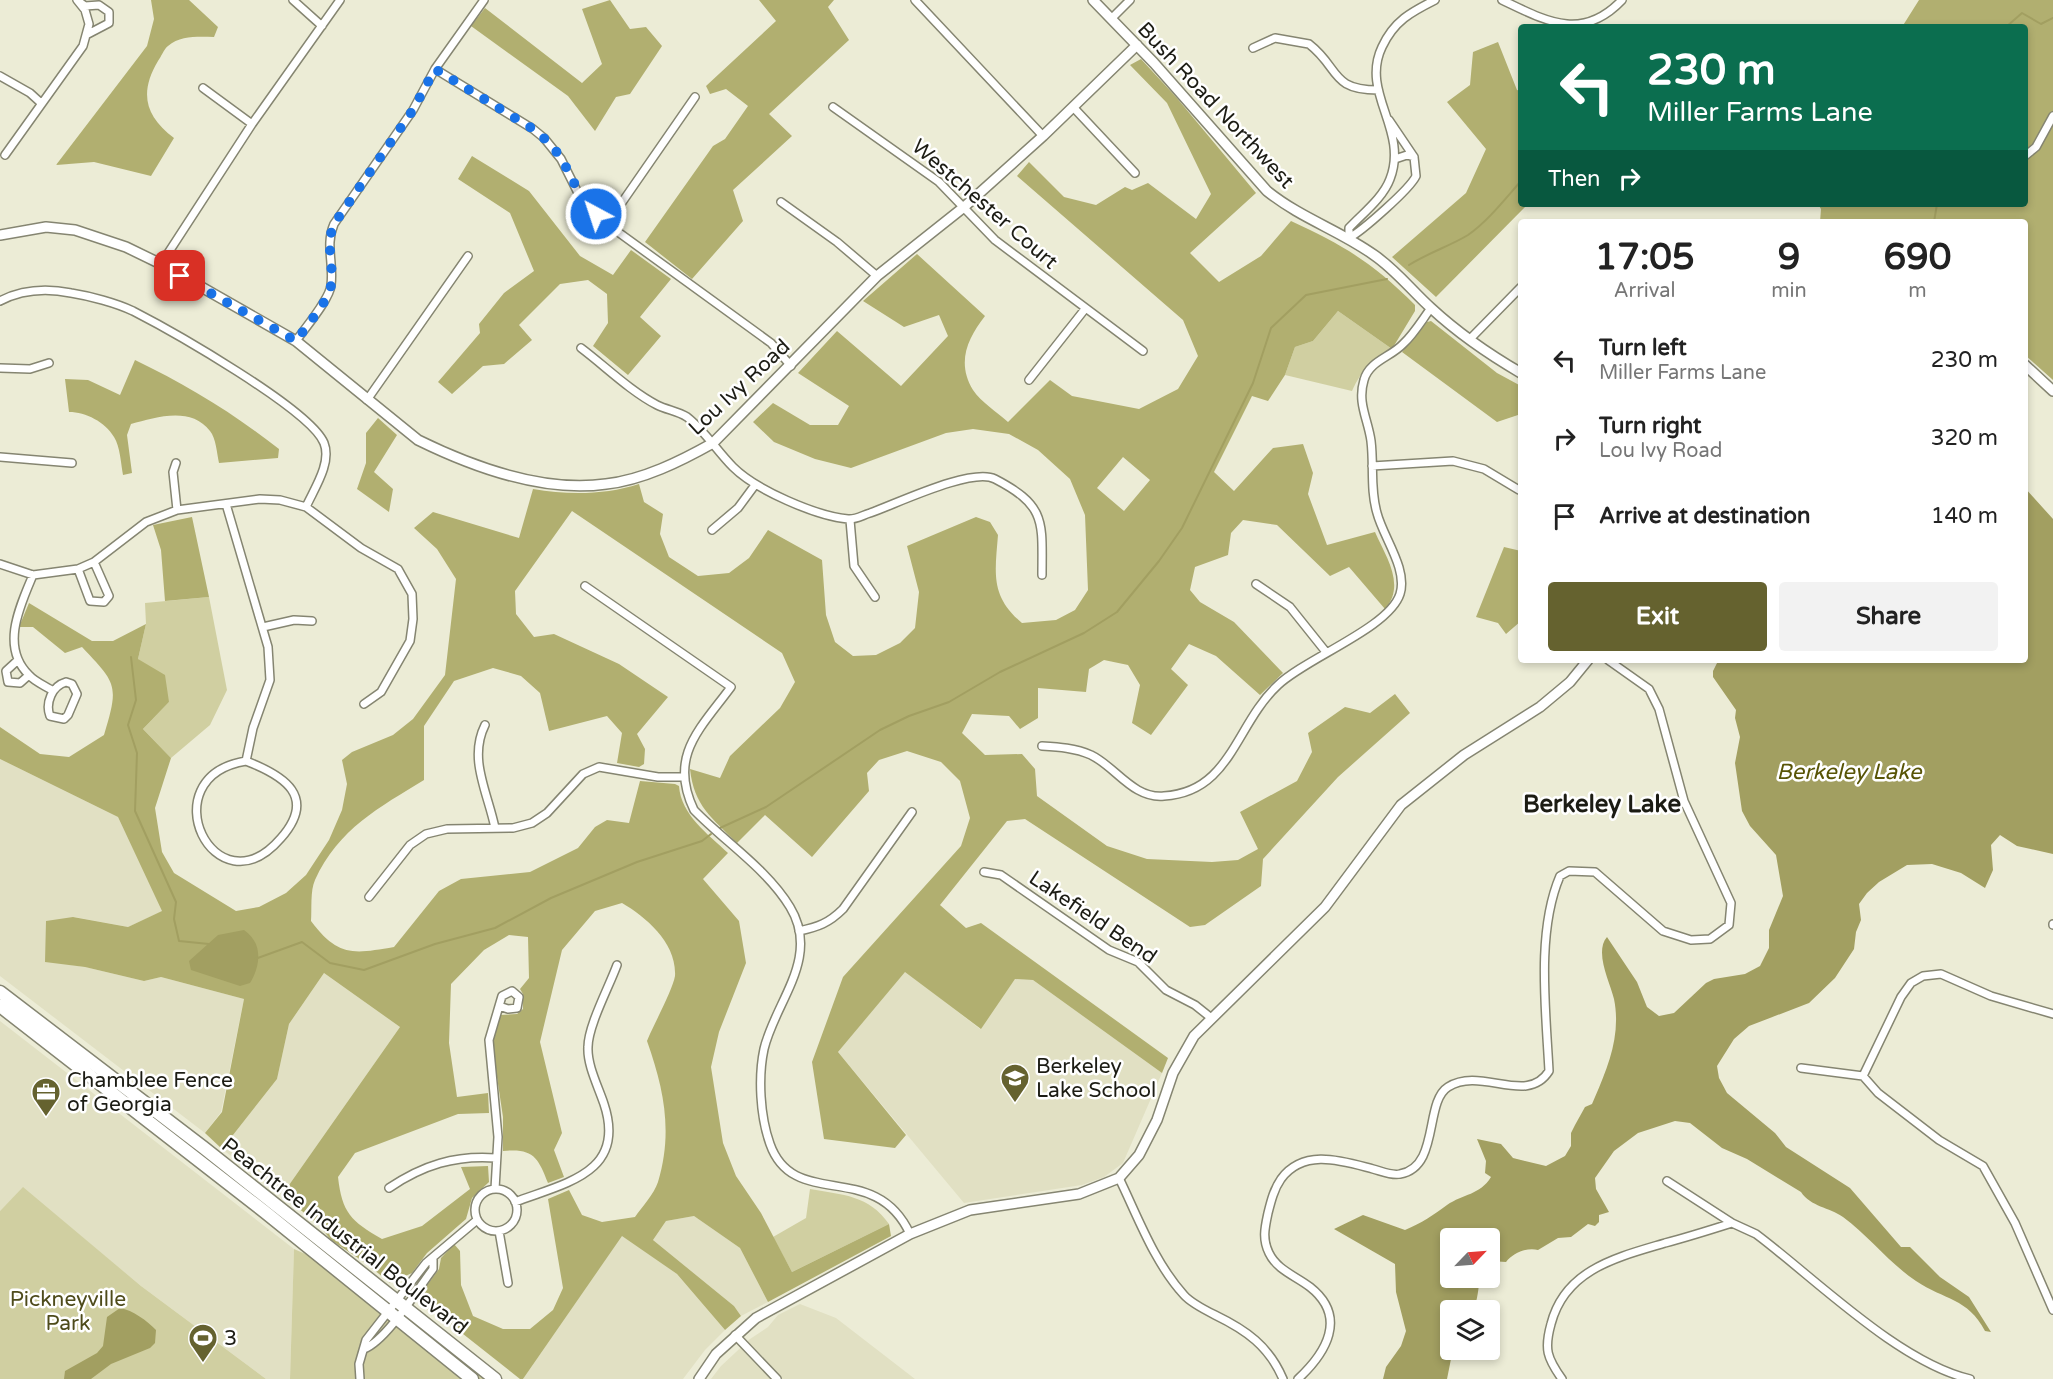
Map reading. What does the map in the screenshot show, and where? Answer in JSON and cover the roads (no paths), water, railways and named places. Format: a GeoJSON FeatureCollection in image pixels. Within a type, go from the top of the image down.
{"type":"FeatureCollection","features":[{"type":"Feature","properties":{"kind":"highway","name":"Peachtree Industrial Boulevard"},"geometry":{"type":"LineString","coordinates":[[0,992],[204,1148],[397,1309],[472,1379]]}},
{"type":"Feature","properties":{"kind":"highway","name":"Peachtree Industrial Boulevard"},"geometry":{"type":"LineString","coordinates":[[0,1006],[397,1309],[495,1379]]}},
{"type":"Feature","properties":{"kind":"street"},"geometry":{"type":"LineString","coordinates":[[293,0],[322,26]]}},
{"type":"Feature","properties":{"kind":"street"},"geometry":{"type":"LineString","coordinates":[[160,264],[252,124],[340,0]]}},
{"type":"Feature","properties":{"kind":"street"},"geometry":{"type":"LineString","coordinates":[[296,341],[328,295],[331,285],[329,236],[334,224],[413,110],[435,69],[484,0]]}},
{"type":"Feature","properties":{"kind":"street"},"geometry":{"type":"LineString","coordinates":[[915,0],[1043,136]]}},
{"type":"Feature","properties":{"kind":"street","name":"Bush Road Northwest"},"geometry":{"type":"LineString","coordinates":[[1093,0],[1137,45],[1267,191],[1299,214],[1349,238],[1376,256],[1406,281],[1431,308],[1470,339],[1518,371]]}},
{"type":"Feature","properties":{"kind":"street"},"geometry":{"type":"LineString","coordinates":[[1111,19],[1130,0]]}},
{"type":"Feature","properties":{"kind":"street"},"geometry":{"type":"LineString","coordinates":[[1389,120],[1414,157],[1416,176],[1414,182],[1360,232],[1349,238],[1349,228],[1390,181],[1395,159],[1389,120],[1374,75],[1376,60],[1395,24],[1407,14],[1435,0]]}},
{"type":"Feature","properties":{"kind":"street"},"geometry":{"type":"LineString","coordinates":[[1502,0],[1537,18],[1562,24]]}},
{"type":"Feature","properties":{"kind":"street"},"geometry":{"type":"LineString","coordinates":[[1571,24],[1597,19],[1622,0]]}},
{"type":"Feature","properties":{"kind":"street"},"geometry":{"type":"LineString","coordinates":[[78,1],[85,10],[88,34]]}},
{"type":"Feature","properties":{"kind":"street"},"geometry":{"type":"LineString","coordinates":[[5,155],[73,60],[88,34],[109,24],[109,12],[99,5],[85,6],[78,1]]}},
{"type":"Feature","properties":{"kind":"street"},"geometry":{"type":"LineString","coordinates":[[1253,48],[1275,38],[1309,44],[1338,79],[1358,90],[1378,90]]}},
{"type":"Feature","properties":{"kind":"street","name":"Lou Ivy Road"},"geometry":{"type":"LineString","coordinates":[[0,235],[46,227],[75,230],[126,247],[296,341],[418,440],[440,451],[530,480],[565,486],[608,484],[688,457],[712,443],[791,366],[839,312],[877,276],[964,207],[1043,136],[1137,45]]}},
{"type":"Feature","properties":{"kind":"street"},"geometry":{"type":"LineString","coordinates":[[435,69],[544,138],[561,159],[580,197],[607,224],[771,343],[791,366]]}},
{"type":"Feature","properties":{"kind":"street"},"geometry":{"type":"LineString","coordinates":[[0,76],[41,103]]}},
{"type":"Feature","properties":{"kind":"street"},"geometry":{"type":"LineString","coordinates":[[203,88],[252,124]]}},
{"type":"Feature","properties":{"kind":"street"},"geometry":{"type":"LineString","coordinates":[[607,224],[695,97]]}},
{"type":"Feature","properties":{"kind":"street","name":"Westchester Court"},"geometry":{"type":"LineString","coordinates":[[833,107],[939,182],[995,240],[1143,351]]}},
{"type":"Feature","properties":{"kind":"street"},"geometry":{"type":"LineString","coordinates":[[1073,107],[1135,172]]}},
{"type":"Feature","properties":{"kind":"street"},"geometry":{"type":"LineString","coordinates":[[2028,154],[2036,147],[2053,116]]}},
{"type":"Feature","properties":{"kind":"street"},"geometry":{"type":"LineString","coordinates":[[1395,159],[1403,155],[1414,157]]}},
{"type":"Feature","properties":{"kind":"street"},"geometry":{"type":"LineString","coordinates":[[782,202],[837,242],[877,276]]}},
{"type":"Feature","properties":{"kind":"street"},"geometry":{"type":"LineString","coordinates":[[367,400],[468,256]]}},
{"type":"Feature","properties":{"kind":"street"},"geometry":{"type":"LineString","coordinates":[[0,301],[11,295],[36,289],[72,293],[131,310],[275,396],[314,427],[326,451],[326,461],[306,507]]}},
{"type":"Feature","properties":{"kind":"street"},"geometry":{"type":"LineString","coordinates":[[1470,339],[1518,290]]}},
{"type":"Feature","properties":{"kind":"street"},"geometry":{"type":"LineString","coordinates":[[1042,746],[1065,747],[1090,754],[1134,788],[1149,795],[1161,797],[1188,792],[1214,777],[1252,715],[1277,686],[1326,652],[1387,615],[1401,592],[1399,572],[1375,506],[1369,428],[1360,404],[1364,379],[1378,361],[1403,345],[1431,308]]}},
{"type":"Feature","properties":{"kind":"street"},"geometry":{"type":"LineString","coordinates":[[1029,380],[1085,309]]}},
{"type":"Feature","properties":{"kind":"street"},"geometry":{"type":"LineString","coordinates":[[581,348],[657,405],[685,416],[736,470],[755,485],[795,504],[850,520],[957,480],[976,475],[993,478],[1024,499],[1039,514],[1042,575]]}},
{"type":"Feature","properties":{"kind":"street"},"geometry":{"type":"LineString","coordinates":[[0,368],[30,369],[49,363]]}},
{"type":"Feature","properties":{"kind":"street"},"geometry":{"type":"LineString","coordinates":[[2028,368],[2053,391]]}},
{"type":"Feature","properties":{"kind":"street"},"geometry":{"type":"LineString","coordinates":[[0,457],[72,464]]}},
{"type":"Feature","properties":{"kind":"street"},"geometry":{"type":"LineString","coordinates":[[1372,466],[1453,462],[1484,469],[1518,489]]}},
{"type":"Feature","properties":{"kind":"street"},"geometry":{"type":"LineString","coordinates":[[176,464],[172,472],[177,510]]}},
{"type":"Feature","properties":{"kind":"street"},"geometry":{"type":"LineString","coordinates":[[712,530],[738,508],[755,485]]}},
{"type":"Feature","properties":{"kind":"street"},"geometry":{"type":"LineString","coordinates":[[0,564],[33,575],[78,569],[94,562],[146,522],[177,510],[269,499],[306,507],[361,548],[398,569],[412,594],[413,619],[410,641],[381,693],[364,704]]}},
{"type":"Feature","properties":{"kind":"street"},"geometry":{"type":"LineString","coordinates":[[226,504],[268,647],[270,680],[253,728],[246,761]]}},
{"type":"Feature","properties":{"kind":"street"},"geometry":{"type":"LineString","coordinates":[[850,520],[854,566],[875,597]]}},
{"type":"Feature","properties":{"kind":"street"},"geometry":{"type":"LineString","coordinates":[[78,569],[90,601],[104,602],[109,596],[94,562]]}},
{"type":"Feature","properties":{"kind":"street"},"geometry":{"type":"LineString","coordinates":[[33,575],[19,608],[14,633],[18,660],[29,675],[53,691]]}},
{"type":"Feature","properties":{"kind":"street"},"geometry":{"type":"LineString","coordinates":[[1256,584],[1290,607],[1326,652]]}},
{"type":"Feature","properties":{"kind":"street"},"geometry":{"type":"LineString","coordinates":[[585,586],[731,687],[690,745],[682,777],[694,810],[779,891],[792,910],[799,931],[800,951],[795,977],[765,1047],[760,1073],[765,1127],[770,1145],[792,1174],[809,1182],[877,1196],[891,1205],[902,1218],[910,1234]]}},
{"type":"Feature","properties":{"kind":"street"},"geometry":{"type":"LineString","coordinates":[[263,627],[294,620],[312,621]]}},
{"type":"Feature","properties":{"kind":"street"},"geometry":{"type":"LineString","coordinates":[[18,660],[6,671],[8,682],[20,683],[29,675]]}},
{"type":"Feature","properties":{"kind":"street"},"geometry":{"type":"LineString","coordinates":[[699,1379],[716,1354],[735,1335],[768,1310],[910,1234],[970,1210],[1079,1194],[1119,1178],[1139,1155],[1157,1120],[1183,1053],[1210,1017],[1325,907],[1401,805],[1464,755],[1540,707],[1570,682],[1586,663]]}},
{"type":"Feature","properties":{"kind":"street"},"geometry":{"type":"LineString","coordinates":[[1298,1379],[1315,1363],[1328,1342],[1330,1323],[1327,1305],[1312,1288],[1278,1266],[1269,1253],[1264,1237],[1265,1228],[1271,1199],[1281,1179],[1296,1164],[1313,1158],[1329,1159],[1400,1174],[1413,1168],[1421,1160],[1440,1098],[1450,1086],[1466,1079],[1480,1079],[1526,1087],[1544,1081],[1549,1071],[1546,952],[1553,891],[1560,876],[1569,871],[1594,872],[1663,931],[1691,940],[1710,939],[1730,925],[1731,903],[1684,801],[1659,709],[1648,689],[1612,663]]}},
{"type":"Feature","properties":{"kind":"street"},"geometry":{"type":"LineString","coordinates":[[66,682],[75,688],[77,694],[68,715],[64,718],[55,718],[49,712],[53,691],[59,684],[66,682]]}},
{"type":"Feature","properties":{"kind":"street"},"geometry":{"type":"LineString","coordinates":[[485,725],[477,753],[495,828]]}},
{"type":"Feature","properties":{"kind":"street"},"geometry":{"type":"LineString","coordinates":[[246,761],[283,778],[293,789],[297,803],[295,816],[283,837],[265,855],[245,862],[224,857],[209,846],[200,830],[196,811],[200,792],[209,777],[231,763],[246,761]]}},
{"type":"Feature","properties":{"kind":"street"},"geometry":{"type":"LineString","coordinates":[[369,897],[410,845],[426,834],[447,829],[513,828],[532,823],[547,813],[583,774],[599,767],[658,777],[682,777]]}},
{"type":"Feature","properties":{"kind":"street"},"geometry":{"type":"LineString","coordinates":[[799,931],[820,927],[831,921],[843,909],[912,812]]}},
{"type":"Feature","properties":{"kind":"street","name":"Lakefield Bend"},"geometry":{"type":"LineString","coordinates":[[984,872],[1001,875],[1109,950],[1138,962],[1166,990],[1195,1005],[1210,1017]]}},
{"type":"Feature","properties":{"kind":"street"},"geometry":{"type":"LineString","coordinates":[[515,1202],[580,1178],[593,1169],[606,1152],[610,1132],[608,1114],[588,1049],[589,1034],[616,965]]}},
{"type":"Feature","properties":{"kind":"street"},"geometry":{"type":"LineString","coordinates":[[1863,1076],[1901,997],[1911,983],[1923,976],[1941,974],[1991,996],[2053,1014]]}},
{"type":"Feature","properties":{"kind":"street"},"geometry":{"type":"LineString","coordinates":[[495,1189],[497,1127],[489,1040],[499,1006]]}},
{"type":"Feature","properties":{"kind":"street"},"geometry":{"type":"LineString","coordinates":[[1801,1068],[1863,1076],[1878,1093],[1939,1140],[1983,1166],[2020,1233],[2053,1310]]}},
{"type":"Feature","properties":{"kind":"street"},"geometry":{"type":"LineString","coordinates":[[388,1188],[431,1165],[452,1159],[496,1158]]}},
{"type":"Feature","properties":{"kind":"street"},"geometry":{"type":"LineString","coordinates":[[1119,1178],[1156,1254],[1184,1296],[1243,1329],[1258,1341],[1276,1362],[1283,1379]]}},
{"type":"Feature","properties":{"kind":"street"},"geometry":{"type":"LineString","coordinates":[[1667,1181],[1732,1223],[1763,1239],[1906,1350],[1946,1373],[1970,1379]]}},
{"type":"Feature","properties":{"kind":"street"},"geometry":{"type":"LineString","coordinates":[[495,1189],[505,1192],[515,1202],[515,1219],[507,1228],[499,1231],[488,1230],[477,1220],[475,1212],[477,1200],[486,1191],[495,1189]]}},
{"type":"Feature","properties":{"kind":"street"},"geometry":{"type":"LineString","coordinates":[[360,1379],[359,1364],[364,1349],[374,1345],[397,1309],[433,1269],[433,1260],[449,1241],[477,1220]]}},
{"type":"Feature","properties":{"kind":"street"},"geometry":{"type":"LineString","coordinates":[[1562,1379],[1547,1355],[1548,1332],[1563,1294],[1587,1272],[1625,1254],[1732,1223]]}},
{"type":"Feature","properties":{"kind":"street"},"geometry":{"type":"LineString","coordinates":[[499,1231],[508,1283]]}},
{"type":"Feature","properties":{"kind":"street"},"geometry":{"type":"LineString","coordinates":[[735,1335],[777,1379]]}},
{"type":"Feature","properties":{"kind":"water","name":"Berkeley Lake"},"geometry":{"type":"Polygon","coordinates":[[[2028,491],[2053,519],[2053,854],[2017,846],[2000,835],[1991,845],[1993,870],[1985,888],[1961,873],[1932,864],[1907,865],[1879,882],[1859,904],[1861,920],[1856,932],[1854,949],[1835,978],[1809,1003],[1749,1026],[1734,1039],[1717,1066],[1719,1078],[1727,1093],[1775,1133],[1786,1147],[1850,1188],[1901,1247],[1910,1247],[1940,1277],[1969,1297],[1991,1332],[1985,1331],[1971,1312],[1963,1306],[1906,1274],[1843,1217],[1810,1201],[1801,1192],[1747,1159],[1722,1148],[1690,1123],[1675,1121],[1638,1133],[1614,1151],[1595,1178],[1596,1189],[1609,1212],[1599,1215],[1599,1222],[1595,1226],[1588,1224],[1571,1237],[1558,1238],[1538,1250],[1529,1249],[1512,1256],[1506,1262],[1500,1262],[1500,1228],[1440,1228],[1440,1288],[1478,1288],[1476,1300],[1440,1300],[1440,1360],[1451,1360],[1447,1379],[1383,1379],[1386,1367],[1401,1346],[1406,1331],[1396,1292],[1395,1264],[1334,1229],[1363,1215],[1405,1230],[1422,1222],[1453,1201],[1476,1191],[1491,1177],[1485,1173],[1486,1161],[1477,1139],[1501,1144],[1513,1158],[1546,1166],[1565,1156],[1571,1146],[1571,1133],[1585,1107],[1592,1104],[1600,1085],[1615,1037],[1614,999],[1602,959],[1603,943],[1607,937],[1637,982],[1647,1007],[1659,1016],[1674,1013],[1706,983],[1714,979],[1745,974],[1760,966],[1769,948],[1769,930],[1783,896],[1776,855],[1750,826],[1742,811],[1735,763],[1740,737],[1735,718],[1736,710],[1713,677],[1717,663],[2028,663],[2028,491]]]}},
{"type":"Feature","properties":{"kind":"water"},"geometry":{"type":"Polygon","coordinates":[[[244,930],[254,941],[258,955],[254,976],[250,983],[240,986],[191,970],[189,961],[218,935],[244,930]]]}},
{"type":"Feature","properties":{"kind":"water"},"geometry":{"type":"Polygon","coordinates":[[[120,1308],[140,1316],[156,1330],[155,1343],[150,1348],[111,1364],[91,1379],[64,1379],[65,1371],[97,1353],[103,1346],[107,1317],[120,1308]]]}},
{"type":"Feature","properties":{"kind":"waterway"},"geometry":{"type":"LineString","coordinates":[[2009,24],[2022,13],[2041,24],[2053,18]]}},
{"type":"Feature","properties":{"kind":"waterway"},"geometry":{"type":"LineString","coordinates":[[1409,265],[1468,235],[1489,217],[1518,184]]}},
{"type":"Feature","properties":{"kind":"waterway"},"geometry":{"type":"LineString","coordinates":[[1934,219],[1936,207]]}},
{"type":"Feature","properties":{"kind":"waterway"},"geometry":{"type":"LineString","coordinates":[[720,828],[766,807],[880,730],[909,716],[949,702],[1000,672],[1084,633],[1117,612],[1159,561],[1182,528],[1253,383],[1271,328],[1306,295],[1387,279]]}},
{"type":"Feature","properties":{"kind":"waterway"},"geometry":{"type":"LineString","coordinates":[[131,657],[136,700],[128,725],[137,753],[135,811],[176,902],[174,919],[179,941],[209,944]]}},
{"type":"Feature","properties":{"kind":"waterway"},"geometry":{"type":"LineString","coordinates":[[255,959],[302,942],[330,963],[364,970],[435,944],[495,928],[551,898],[637,862],[702,841],[711,834]]}},
{"type":"Feature","properties":{"kind":"place","name":"Berkeley Lake School"},"geometry":{"type":"Point","coordinates":[1015,1104]}},
{"type":"Feature","properties":{"kind":"place","name":"Chamblee Fence of Georgia"},"geometry":{"type":"Point","coordinates":[46,1118]}},
{"type":"Feature","properties":{"kind":"place","name":"3"},"geometry":{"type":"Point","coordinates":[203,1364]}},
{"type":"Feature","properties":{"kind":"district","name":"Berkeley Lake"},"geometry":{"type":"Point","coordinates":[1602,804]}},
{"type":"Feature","properties":{"kind":"park label","name":"Pickneyville Park"},"geometry":{"type":"Point","coordinates":[68,1311]}}]}
